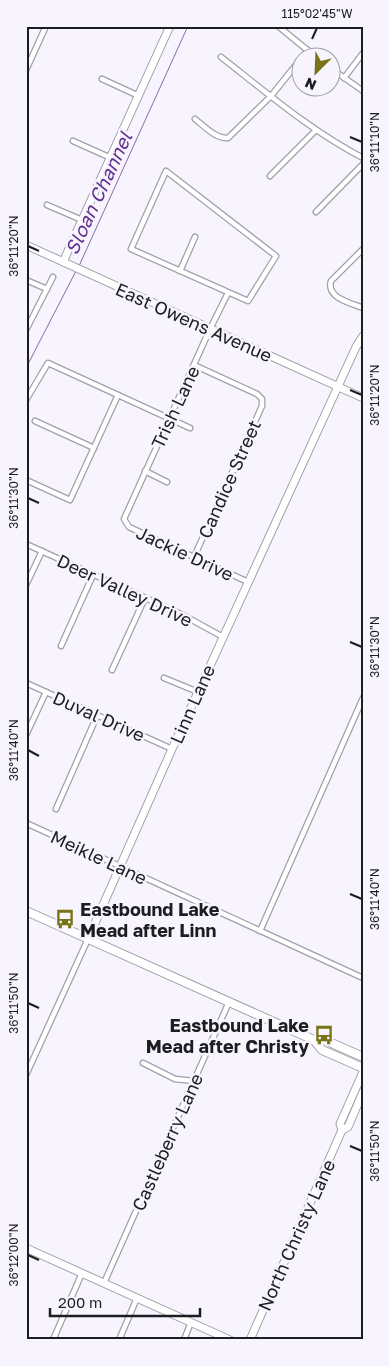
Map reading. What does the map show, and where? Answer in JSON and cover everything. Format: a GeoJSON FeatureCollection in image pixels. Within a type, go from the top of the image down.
{"type":"FeatureCollection","features":[{"type":"Feature","properties":{"kind":"main road"},"geometry":{"type":"LineString","coordinates":[[26,911],[314,1040],[327,1041],[363,1057]]}},
{"type":"Feature","properties":{"kind":"main road"},"geometry":{"type":"LineString","coordinates":[[314,1040],[322,1050],[363,1070]]}},
{"type":"Feature","properties":{"kind":"street"},"geometry":{"type":"LineString","coordinates":[[63,262],[170,26]]}},
{"type":"Feature","properties":{"kind":"street"},"geometry":{"type":"LineString","coordinates":[[278,26],[306,48]]}},
{"type":"Feature","properties":{"kind":"street"},"geometry":{"type":"LineString","coordinates":[[26,70],[45,27]]}},
{"type":"Feature","properties":{"kind":"street"},"geometry":{"type":"LineString","coordinates":[[363,53],[344,78],[363,91]]}},
{"type":"Feature","properties":{"kind":"street"},"geometry":{"type":"LineString","coordinates":[[221,57],[316,130],[338,145],[363,158]]}},
{"type":"Feature","properties":{"kind":"street"},"geometry":{"type":"LineString","coordinates":[[195,119],[216,135],[224,139],[228,138],[271,96],[292,70]]}},
{"type":"Feature","properties":{"kind":"street"},"geometry":{"type":"LineString","coordinates":[[102,79],[139,96]]}},
{"type":"Feature","properties":{"kind":"street"},"geometry":{"type":"LineString","coordinates":[[270,176],[316,130]]}},
{"type":"Feature","properties":{"kind":"street"},"geometry":{"type":"LineString","coordinates":[[73,141],[111,158]]}},
{"type":"Feature","properties":{"kind":"street"},"geometry":{"type":"LineString","coordinates":[[316,212],[363,164]]}},
{"type":"Feature","properties":{"kind":"street"},"geometry":{"type":"LineString","coordinates":[[166,172],[276,256],[248,301],[180,271],[131,248],[166,172]]}},
{"type":"Feature","properties":{"kind":"street"},"geometry":{"type":"LineString","coordinates":[[47,205],[82,220]]}},
{"type":"Feature","properties":{"kind":"street"},"geometry":{"type":"LineString","coordinates":[[180,271],[195,238]]}},
{"type":"Feature","properties":{"kind":"street","name":"East Owens Avenue"},"geometry":{"type":"LineString","coordinates":[[26,245],[363,398]]}},
{"type":"Feature","properties":{"kind":"street"},"geometry":{"type":"LineString","coordinates":[[363,249],[331,281],[330,289],[334,296],[363,308]]}},
{"type":"Feature","properties":{"kind":"street"},"geometry":{"type":"LineString","coordinates":[[26,330],[53,277]]}},
{"type":"Feature","properties":{"kind":"street"},"geometry":{"type":"LineString","coordinates":[[26,280],[47,289]]}},
{"type":"Feature","properties":{"kind":"street","name":"Trish Lane"},"geometry":{"type":"LineString","coordinates":[[125,522],[125,514],[228,292]]}},
{"type":"Feature","properties":{"kind":"street","name":"Linn Lane"},"geometry":{"type":"LineString","coordinates":[[26,1075],[248,582],[356,347],[363,336]]}},
{"type":"Feature","properties":{"kind":"street"},"geometry":{"type":"LineString","coordinates":[[26,400],[48,363],[190,428]]}},
{"type":"Feature","properties":{"kind":"street","name":"Candice Street"},"geometry":{"type":"LineString","coordinates":[[194,366],[257,394],[262,400],[262,406],[194,557]]}},
{"type":"Feature","properties":{"kind":"street"},"geometry":{"type":"LineString","coordinates":[[26,480],[70,500],[118,395]]}},
{"type":"Feature","properties":{"kind":"street"},"geometry":{"type":"LineString","coordinates":[[35,421],[94,448]]}},
{"type":"Feature","properties":{"kind":"street"},"geometry":{"type":"LineString","coordinates":[[145,472],[167,482]]}},
{"type":"Feature","properties":{"kind":"street","name":"Jackie Drive"},"geometry":{"type":"LineString","coordinates":[[125,522],[129,527],[248,582]]}},
{"type":"Feature","properties":{"kind":"street","name":"Deer Valley Drive"},"geometry":{"type":"LineString","coordinates":[[26,544],[145,598],[223,637]]}},
{"type":"Feature","properties":{"kind":"street"},"geometry":{"type":"LineString","coordinates":[[26,585],[42,551]]}},
{"type":"Feature","properties":{"kind":"street"},"geometry":{"type":"LineString","coordinates":[[61,646],[93,575]]}},
{"type":"Feature","properties":{"kind":"street"},"geometry":{"type":"LineString","coordinates":[[112,670],[145,598]]}},
{"type":"Feature","properties":{"kind":"street"},"geometry":{"type":"LineString","coordinates":[[164,678],[198,692]]}},
{"type":"Feature","properties":{"kind":"street","name":"Duval Drive"},"geometry":{"type":"LineString","coordinates":[[26,683],[172,749]]}},
{"type":"Feature","properties":{"kind":"street"},"geometry":{"type":"LineString","coordinates":[[26,735],[46,692]]}},
{"type":"Feature","properties":{"kind":"street"},"geometry":{"type":"LineString","coordinates":[[260,932],[363,698]]}},
{"type":"Feature","properties":{"kind":"street"},"geometry":{"type":"LineString","coordinates":[[56,809],[97,716]]}},
{"type":"Feature","properties":{"kind":"street","name":"Meikle Lane"},"geometry":{"type":"LineString","coordinates":[[26,823],[363,978]]}},
{"type":"Feature","properties":{"kind":"street","name":"Castleberry Lane"},"geometry":{"type":"LineString","coordinates":[[104,1283],[229,1002]]}},
{"type":"Feature","properties":{"kind":"street"},"geometry":{"type":"LineString","coordinates":[[143,1063],[175,1079],[194,1081]]}},
{"type":"Feature","properties":{"kind":"street","name":"North Christy Lane"},"geometry":{"type":"LineString","coordinates":[[342,1130],[340,1124],[363,1070]]}},
{"type":"Feature","properties":{"kind":"street","name":"North Christy Lane"},"geometry":{"type":"LineString","coordinates":[[250,1340],[342,1130],[348,1127],[363,1092]]}},
{"type":"Feature","properties":{"kind":"street"},"geometry":{"type":"LineString","coordinates":[[26,1248],[230,1340]]}},
{"type":"Feature","properties":{"kind":"street"},"geometry":{"type":"LineString","coordinates":[[53,1340],[82,1273]]}},
{"type":"Feature","properties":{"kind":"street"},"geometry":{"type":"LineString","coordinates":[[119,1340],[137,1298]]}},
{"type":"Feature","properties":{"kind":"street"},"geometry":{"type":"LineString","coordinates":[[184,1340],[191,1322]]}},
{"type":"Feature","properties":{"kind":"waterway","name":"Sloan Channel"},"geometry":{"type":"LineString","coordinates":[[79,266],[188,26]]}},
{"type":"Feature","properties":{"kind":"waterway","name":"Sloan Channel"},"geometry":{"type":"LineString","coordinates":[[26,368],[76,271]]}},
{"type":"Feature","properties":{"kind":"place","name":"Eastbound Lake Mead after Linn"},"geometry":{"type":"Point","coordinates":[65,919]}},
{"type":"Feature","properties":{"kind":"place","name":"Eastbound Lake Mead after Christy"},"geometry":{"type":"Point","coordinates":[324,1035]}}]}
